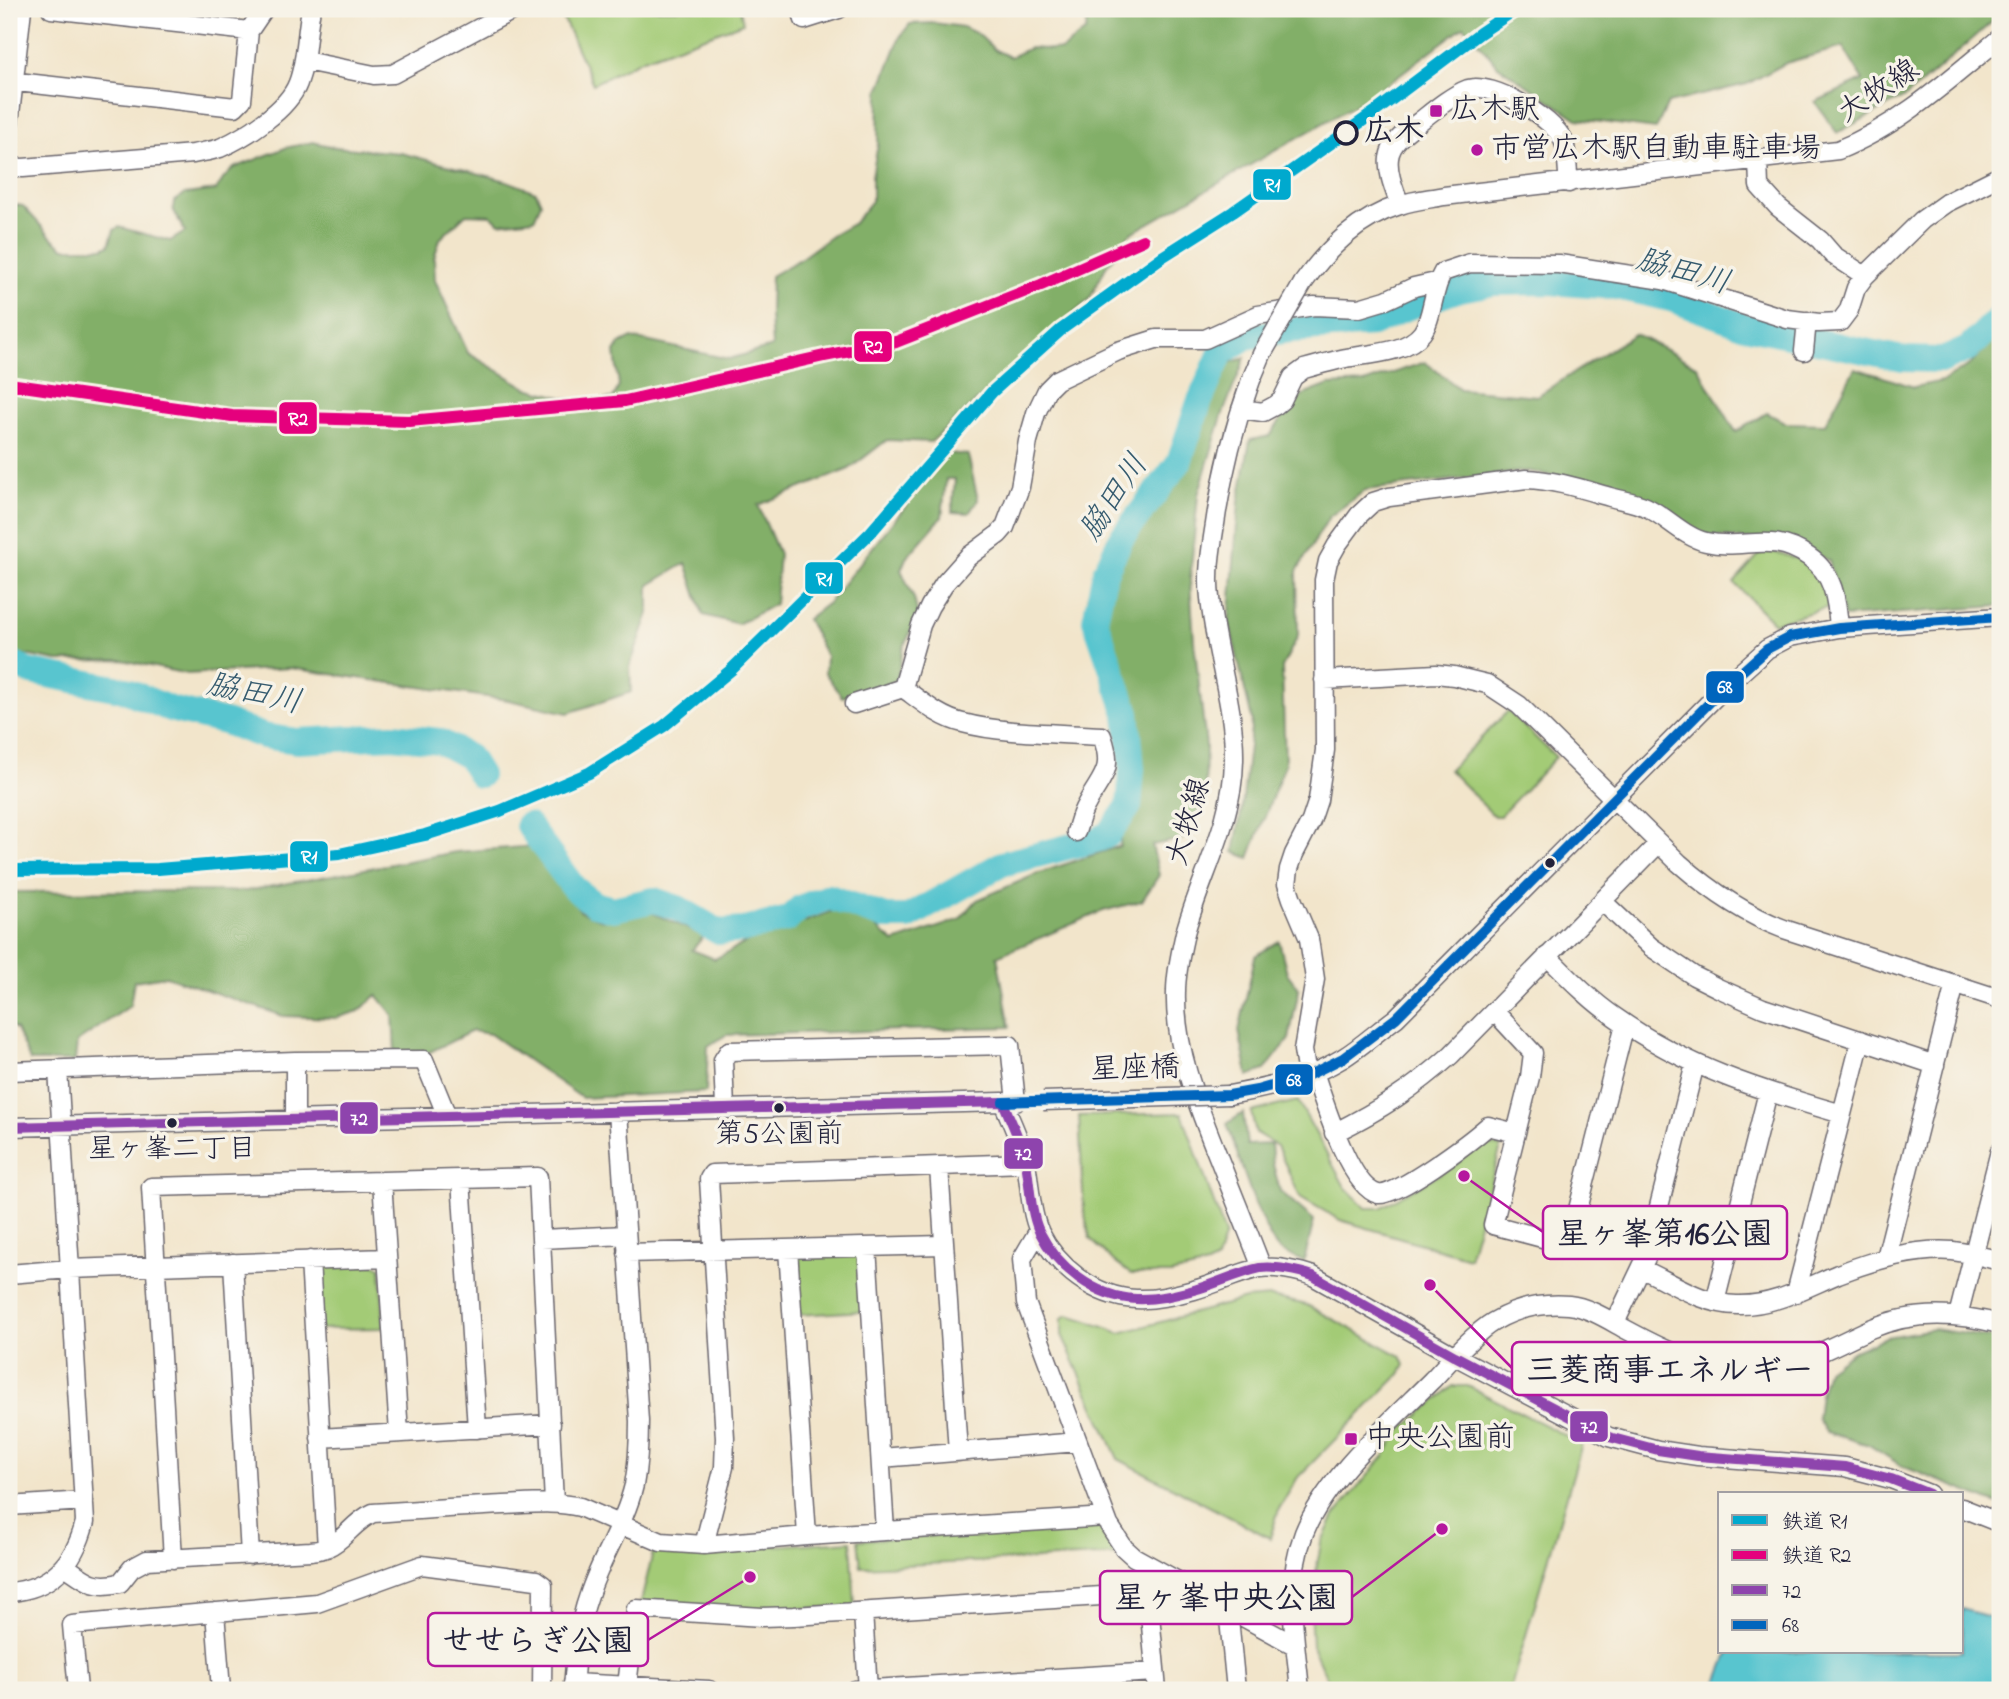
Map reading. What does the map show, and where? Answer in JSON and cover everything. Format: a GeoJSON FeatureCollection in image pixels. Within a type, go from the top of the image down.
{"type":"FeatureCollection","features":[{"type":"Feature","properties":{"kind":"street"},"geometry":{"type":"LineString","coordinates":[[9,123],[11,82],[22,9]]}},
{"type":"Feature","properties":{"kind":"street"},"geometry":{"type":"LineString","coordinates":[[51,9],[105,12],[249,31]]}},
{"type":"Feature","properties":{"kind":"street"},"geometry":{"type":"LineString","coordinates":[[11,82],[236,107],[242,100],[249,31],[264,9]]}},
{"type":"Feature","properties":{"kind":"street"},"geometry":{"type":"LineString","coordinates":[[9,167],[193,154],[216,149],[231,142],[281,108],[292,95],[305,61],[312,9]]}},
{"type":"Feature","properties":{"kind":"street"},"geometry":{"type":"LineString","coordinates":[[305,61],[374,75],[393,74],[515,9]]}},
{"type":"Feature","properties":{"kind":"street"},"geometry":{"type":"LineString","coordinates":[[801,9],[804,20],[839,9]]}},
{"type":"Feature","properties":{"kind":"street","name":"大牧線"},"geometry":{"type":"LineString","coordinates":[[1262,1268],[1206,1128],[1187,1067],[1181,1046],[1175,988],[1186,931],[1223,827],[1231,793],[1234,762],[1232,718],[1213,626],[1209,576],[1220,490],[1251,380],[1262,354],[1303,284],[1324,254],[1346,233],[1400,205],[1444,196],[1838,150],[1866,139],[1902,115],[2000,38]]}},
{"type":"Feature","properties":{"kind":"street"},"geometry":{"type":"LineString","coordinates":[[1400,205],[1389,160],[1391,150],[1401,136],[1468,89],[1479,88],[1517,102],[1546,119],[1564,141],[1569,183]]}},
{"type":"Feature","properties":{"kind":"street"},"geometry":{"type":"LineString","coordinates":[[1758,160],[1759,186],[1778,207],[1820,240],[1833,255],[1865,276]]}},
{"type":"Feature","properties":{"kind":"street"},"geometry":{"type":"LineString","coordinates":[[1241,409],[1263,412],[1276,405],[1282,400],[1293,377],[1304,369],[1398,349],[1422,332],[1436,282],[1443,272],[1470,263],[1559,264],[1662,279],[1787,319],[1840,322],[1849,310],[1856,288],[1865,276],[1922,219],[1946,203],[2000,176]]}},
{"type":"Feature","properties":{"kind":"street"},"geometry":{"type":"LineString","coordinates":[[902,688],[921,625],[944,584],[968,557],[1005,527],[1020,487],[1028,440],[1036,413],[1047,390],[1057,380],[1118,351],[1156,339],[1205,339],[1258,315],[1314,306],[1359,308],[1386,300],[1414,287],[1436,282]]}},
{"type":"Feature","properties":{"kind":"street"},"geometry":{"type":"LineString","coordinates":[[1804,351],[1807,321]]}},
{"type":"Feature","properties":{"kind":"street"},"geometry":{"type":"LineString","coordinates":[[1516,1133],[1488,1126],[1457,1151],[1396,1189],[1383,1194],[1370,1190],[1335,1133],[1303,1050],[1315,979],[1309,939],[1287,884],[1294,854],[1311,821],[1318,800],[1325,750],[1324,580],[1328,561],[1337,545],[1359,515],[1373,502],[1389,497],[1526,479],[1548,480],[1645,507],[1700,540],[1716,544],[1773,542],[1795,548],[1821,567],[1831,581],[1837,603],[1839,628]]}},
{"type":"Feature","properties":{"kind":"street","name":"星座橋"},"geometry":{"type":"LineString","coordinates":[[9,1127],[1229,1096],[1287,1083],[1343,1058],[1396,1018],[1727,685],[1767,649],[1790,637],[1839,628],[2000,617]]}},
{"type":"Feature","properties":{"kind":"street"},"geometry":{"type":"LineString","coordinates":[[1324,680],[1436,674],[1487,684],[1519,705],[1702,883],[1761,921],[2000,999]]}},
{"type":"Feature","properties":{"kind":"street"},"geometry":{"type":"LineString","coordinates":[[854,704],[902,688]]}},
{"type":"Feature","properties":{"kind":"street"},"geometry":{"type":"LineString","coordinates":[[902,688],[932,709],[962,723],[1011,730],[1102,736],[1107,749],[1107,770],[1084,807],[1076,832]]}},
{"type":"Feature","properties":{"kind":"street"},"geometry":{"type":"LineString","coordinates":[[1335,1133],[1374,1113],[1417,1084],[1451,1055],[1659,843]]}},
{"type":"Feature","properties":{"kind":"street"},"geometry":{"type":"LineString","coordinates":[[1602,901],[1651,947],[1694,976],[1763,1008],[1935,1065]]}},
{"type":"Feature","properties":{"kind":"street"},"geometry":{"type":"LineString","coordinates":[[1547,956],[1582,991],[1625,1024],[1665,1049],[1768,1093],[1842,1114]]}},
{"type":"Feature","properties":{"kind":"street"},"geometry":{"type":"LineString","coordinates":[[1886,1258],[1955,984]]}},
{"type":"Feature","properties":{"kind":"street"},"geometry":{"type":"LineString","coordinates":[[1494,1011],[1533,1053],[1530,1077],[1493,1225],[1569,1245],[1625,1024]]}},
{"type":"Feature","properties":{"kind":"street"},"geometry":{"type":"LineString","coordinates":[[1797,1293],[1861,1040]]}},
{"type":"Feature","properties":{"kind":"street"},"geometry":{"type":"LineString","coordinates":[[725,1108],[723,1060],[729,1051],[1010,1045],[1010,1102],[1026,1163],[1039,1230],[1053,1254],[1068,1271],[1092,1286],[1134,1299],[1157,1298],[1193,1290],[1262,1268],[1297,1271],[1313,1276],[1585,1425],[1622,1440],[1658,1450],[1698,1456],[1855,1468],[1924,1492]]}},
{"type":"Feature","properties":{"kind":"street"},"geometry":{"type":"LineString","coordinates":[[9,1071],[295,1061],[424,1060],[447,1116]]}},
{"type":"Feature","properties":{"kind":"street"},"geometry":{"type":"LineString","coordinates":[[295,1061],[295,1119]]}},
{"type":"Feature","properties":{"kind":"street"},"geometry":{"type":"LineString","coordinates":[[1615,1323],[1642,1269],[1695,1064]]}},
{"type":"Feature","properties":{"kind":"street"},"geometry":{"type":"LineString","coordinates":[[9,1592],[26,1591],[40,1585],[65,1566],[81,1536],[85,1522],[58,1069]]}},
{"type":"Feature","properties":{"kind":"street"},"geometry":{"type":"LineString","coordinates":[[1715,1302],[1768,1093]]}},
{"type":"Feature","properties":{"kind":"street"},"geometry":{"type":"LineString","coordinates":[[618,1111],[639,1445],[633,1488],[583,1613],[573,1687],[627,1686],[709,1690]]}},
{"type":"Feature","properties":{"kind":"street"},"geometry":{"type":"LineString","coordinates":[[1958,1316],[2000,1151]]}},
{"type":"Feature","properties":{"kind":"street"},"geometry":{"type":"LineString","coordinates":[[704,1545],[724,1467],[725,1438],[709,1179],[712,1174],[1026,1163]]}},
{"type":"Feature","properties":{"kind":"street"},"geometry":{"type":"LineString","coordinates":[[939,1167],[958,1452]]}},
{"type":"Feature","properties":{"kind":"street"},"geometry":{"type":"LineString","coordinates":[[173,1559],[151,1187],[538,1177],[554,1503]]}},
{"type":"Feature","properties":{"kind":"street"},"geometry":{"type":"LineString","coordinates":[[461,1179],[477,1429]]}},
{"type":"Feature","properties":{"kind":"street"},"geometry":{"type":"LineString","coordinates":[[382,1181],[399,1433]]}},
{"type":"Feature","properties":{"kind":"street"},"geometry":{"type":"LineString","coordinates":[[1039,1230],[1022,1259],[1026,1303],[1107,1517],[1124,1548],[1134,1557],[1294,1645]]}},
{"type":"Feature","properties":{"kind":"street"},"geometry":{"type":"LineString","coordinates":[[541,1239],[713,1251],[943,1245]]}},
{"type":"Feature","properties":{"kind":"street"},"geometry":{"type":"LineString","coordinates":[[867,1247],[885,1531]]}},
{"type":"Feature","properties":{"kind":"street"},"geometry":{"type":"LineString","coordinates":[[788,1249],[807,1536]]}},
{"type":"Feature","properties":{"kind":"street"},"geometry":{"type":"LineString","coordinates":[[1642,1269],[1715,1302],[1735,1305],[1779,1299],[1886,1258],[1931,1251],[1952,1251],[2000,1261]]}},
{"type":"Feature","properties":{"kind":"street"},"geometry":{"type":"LineString","coordinates":[[9,1274],[69,1269],[387,1258]]}},
{"type":"Feature","properties":{"kind":"street"},"geometry":{"type":"LineString","coordinates":[[310,1261],[327,1548]]}},
{"type":"Feature","properties":{"kind":"street"},"geometry":{"type":"LineString","coordinates":[[233,1264],[250,1555]]}},
{"type":"Feature","properties":{"kind":"street"},"geometry":{"type":"LineString","coordinates":[[1300,1690],[1291,1603],[1296,1561],[1303,1535],[1317,1505],[1351,1463],[1455,1356],[1490,1323],[1507,1314],[1530,1306],[1572,1305],[1615,1323],[1690,1361],[1723,1368],[1753,1370],[1786,1365],[1840,1345],[1872,1328],[1905,1318],[1958,1316],[2000,1324]]}},
{"type":"Feature","properties":{"kind":"street"},"geometry":{"type":"LineString","coordinates":[[320,1438],[551,1424]]}},
{"type":"Feature","properties":{"kind":"street"},"geometry":{"type":"LineString","coordinates":[[881,1458],[1078,1443]]}},
{"type":"Feature","properties":{"kind":"street"},"geometry":{"type":"LineString","coordinates":[[9,1506],[84,1501]]}},
{"type":"Feature","properties":{"kind":"street"},"geometry":{"type":"LineString","coordinates":[[65,1566],[88,1582],[100,1586],[120,1584],[132,1568],[147,1560],[327,1548],[363,1517],[373,1513],[554,1503],[580,1507],[660,1542],[704,1545],[1107,1517]]}},
{"type":"Feature","properties":{"kind":"street"},"geometry":{"type":"LineString","coordinates":[[1964,1509],[2000,1523]]}},
{"type":"Feature","properties":{"kind":"street"},"geometry":{"type":"LineString","coordinates":[[78,1690],[72,1625],[317,1603],[422,1564],[536,1580],[543,1585],[542,1690]]}},
{"type":"Feature","properties":{"kind":"street"},"geometry":{"type":"LineString","coordinates":[[1157,1690],[1149,1593],[1163,1573]]}},
{"type":"Feature","properties":{"kind":"street"},"geometry":{"type":"LineString","coordinates":[[627,1686],[636,1609],[762,1616],[1149,1593]]}},
{"type":"Feature","properties":{"kind":"street"},"geometry":{"type":"LineString","coordinates":[[1228,1609],[1236,1690]]}},
{"type":"Feature","properties":{"kind":"street"},"geometry":{"type":"LineString","coordinates":[[215,1612],[221,1690]]}},
{"type":"Feature","properties":{"kind":"street"},"geometry":{"type":"LineString","coordinates":[[863,1612],[868,1690]]}},
{"type":"Feature","properties":{"kind":"street"},"geometry":{"type":"LineString","coordinates":[[855,1690],[1155,1672]]}},
{"type":"Feature","properties":{"kind":"green space"},"geometry":{"type":"Polygon","coordinates":[[[559,9],[740,9],[743,23],[641,60],[593,84],[559,9]]]}},
{"type":"Feature","properties":{"kind":"green space"},"geometry":{"type":"Polygon","coordinates":[[[1088,9],[2000,9],[2000,15],[1907,96],[1837,133],[1815,102],[1863,80],[1843,47],[1786,63],[1747,84],[1668,103],[1656,129],[1577,119],[1498,66],[1464,26],[1374,94],[1130,234],[1107,265],[1089,300],[931,442],[887,440],[849,469],[758,505],[779,554],[775,604],[738,624],[703,615],[686,563],[649,585],[649,613],[630,666],[631,692],[568,713],[508,700],[290,668],[187,674],[122,660],[58,661],[9,652],[9,204],[23,206],[64,248],[103,248],[109,245],[114,230],[119,227],[170,241],[185,232],[173,209],[174,201],[185,194],[216,190],[234,168],[285,148],[313,142],[334,147],[401,153],[507,181],[536,192],[541,203],[534,219],[499,223],[491,215],[466,214],[440,239],[434,258],[435,280],[468,353],[527,388],[583,403],[613,398],[619,386],[615,352],[620,344],[632,338],[729,359],[772,347],[771,276],[854,223],[872,201],[872,176],[878,144],[879,91],[900,37],[910,24],[934,23],[963,27],[978,34],[995,50],[1010,57],[1030,48],[1061,50],[1086,31],[1088,9]]]}},
{"type":"Feature","properties":{"kind":"green space"},"geometry":{"type":"Polygon","coordinates":[[[2000,333],[2000,606],[1844,617],[1829,561],[1798,544],[1700,535],[1620,489],[1528,471],[1366,490],[1329,517],[1297,571],[1298,636],[1282,667],[1285,764],[1249,858],[1234,852],[1252,720],[1229,622],[1239,501],[1250,440],[1270,436],[1295,398],[1329,385],[1364,383],[1425,362],[1460,389],[1537,396],[1635,334],[1697,366],[1736,432],[1767,413],[1786,423],[1825,424],[1855,368],[1914,387],[1943,381],[1971,364],[2000,333]]]}},
{"type":"Feature","properties":{"kind":"green space"},"geometry":{"type":"Polygon","coordinates":[[[1245,358],[1222,416],[1198,495],[1190,580],[1206,745],[1205,800],[1183,839],[1152,845],[1159,875],[1142,901],[1103,911],[997,956],[1010,1027],[726,1035],[708,1046],[706,1092],[582,1098],[490,1034],[472,1031],[430,1052],[395,1052],[393,1015],[377,995],[359,1011],[336,1018],[283,1016],[166,976],[134,981],[130,1006],[77,1042],[75,1061],[30,1061],[16,1029],[9,1025],[9,892],[246,891],[456,852],[535,846],[581,912],[602,920],[644,909],[704,936],[692,950],[715,959],[764,933],[783,930],[835,910],[870,922],[894,942],[959,920],[977,900],[1039,873],[1120,846],[1128,726],[1096,656],[1087,598],[1108,538],[1163,492],[1210,368],[1245,358]]]}},
{"type":"Feature","properties":{"kind":"green space"},"geometry":{"type":"Polygon","coordinates":[[[948,453],[968,455],[978,500],[969,513],[952,512],[955,479],[946,479],[942,517],[906,558],[901,570],[914,598],[918,615],[903,649],[897,680],[863,694],[842,697],[825,673],[826,656],[807,619],[828,603],[948,453]]]}},
{"type":"Feature","properties":{"kind":"green space"},"geometry":{"type":"Polygon","coordinates":[[[1762,551],[1788,555],[1808,565],[1821,582],[1829,607],[1774,623],[1734,583],[1762,551]]]}},
{"type":"Feature","properties":{"kind":"green space"},"geometry":{"type":"Polygon","coordinates":[[[1508,711],[1556,757],[1500,816],[1494,816],[1449,770],[1508,711]]]}},
{"type":"Feature","properties":{"kind":"green space"},"geometry":{"type":"Polygon","coordinates":[[[1279,941],[1287,973],[1299,989],[1289,1039],[1265,1070],[1248,1076],[1239,1031],[1255,956],[1279,941]]]}},
{"type":"Feature","properties":{"kind":"green space"},"geometry":{"type":"Polygon","coordinates":[[[1298,1101],[1345,1187],[1366,1208],[1380,1208],[1455,1165],[1479,1142],[1501,1147],[1469,1258],[1340,1220],[1300,1197],[1277,1146],[1256,1133],[1251,1112],[1298,1101]]]}},
{"type":"Feature","properties":{"kind":"green space"},"geometry":{"type":"Polygon","coordinates":[[[1182,1113],[1225,1234],[1217,1260],[1171,1274],[1131,1274],[1090,1239],[1084,1211],[1079,1116],[1182,1113]]]}},
{"type":"Feature","properties":{"kind":"green space"},"geometry":{"type":"Polygon","coordinates":[[[1243,1113],[1247,1145],[1271,1144],[1280,1191],[1314,1220],[1304,1262],[1280,1250],[1273,1242],[1258,1211],[1227,1124],[1243,1113]]]}},
{"type":"Feature","properties":{"kind":"green space"},"geometry":{"type":"Polygon","coordinates":[[[799,1254],[856,1254],[861,1258],[865,1311],[798,1315],[796,1260],[799,1254]]]}},
{"type":"Feature","properties":{"kind":"green space"},"geometry":{"type":"Polygon","coordinates":[[[374,1264],[381,1268],[384,1328],[320,1329],[316,1272],[320,1266],[374,1264]]]}},
{"type":"Feature","properties":{"kind":"green space"},"geometry":{"type":"Polygon","coordinates":[[[1271,1297],[1307,1305],[1401,1356],[1405,1365],[1400,1374],[1298,1477],[1279,1509],[1270,1538],[1118,1459],[1062,1335],[1062,1318],[1068,1315],[1120,1333],[1246,1299],[1271,1297]]]}},
{"type":"Feature","properties":{"kind":"green space"},"geometry":{"type":"Polygon","coordinates":[[[1933,1329],[2000,1339],[2000,1505],[1902,1466],[1869,1445],[1826,1432],[1817,1418],[1827,1370],[1854,1351],[1886,1337],[1933,1329]]]}},
{"type":"Feature","properties":{"kind":"green space"},"geometry":{"type":"Polygon","coordinates":[[[1453,1386],[1468,1386],[1582,1444],[1510,1690],[1332,1690],[1312,1646],[1310,1604],[1321,1543],[1334,1516],[1385,1455],[1398,1433],[1453,1386]]]}},
{"type":"Feature","properties":{"kind":"green space"},"geometry":{"type":"Polygon","coordinates":[[[1097,1526],[1106,1531],[1121,1555],[861,1567],[858,1540],[1097,1526]]]}},
{"type":"Feature","properties":{"kind":"green space"},"geometry":{"type":"Polygon","coordinates":[[[851,1541],[855,1606],[768,1610],[641,1602],[654,1548],[674,1552],[851,1541]]]}},
{"type":"Feature","properties":{"kind":"water"},"geometry":{"type":"Polygon","coordinates":[[[1964,1610],[2000,1620],[2000,1690],[1714,1690],[1728,1654],[1964,1654],[1964,1610]]]}},
{"type":"Feature","properties":{"kind":"waterway","name":"脇田川"},"geometry":{"type":"LineString","coordinates":[[528,825],[574,888],[594,904],[613,909],[654,900],[678,908],[719,932],[744,930],[788,919],[800,908],[829,897],[885,917],[908,917],[1002,864],[1099,839],[1109,834],[1129,806],[1132,769],[1127,713],[1095,620],[1105,572],[1122,537],[1179,462],[1199,403],[1221,353],[1246,337],[1291,330],[1373,324],[1406,308],[1460,289],[1494,283],[1550,282],[1617,287],[1671,299],[1745,326],[1903,359],[1943,360],[1968,349],[2000,317]]}},
{"type":"Feature","properties":{"kind":"waterway","name":"脇田川"},"geometry":{"type":"LineString","coordinates":[[9,661],[27,671],[125,690],[170,709],[225,722],[263,736],[297,741],[393,736],[439,741],[469,757],[480,775]]}},
{"type":"Feature","properties":{"kind":"rail line","name":"R1"},"geometry":{"type":"LineString","coordinates":[[9,870],[158,869],[339,854],[425,835],[500,811],[589,773],[664,726],[731,670],[871,532],[992,392],[1062,329],[1162,257],[1233,212],[1375,112],[1516,9]]}},
{"type":"Feature","properties":{"kind":"rail line","name":"R2"},"geometry":{"type":"LineString","coordinates":[[9,384],[232,416],[409,421],[625,401],[896,342],[1041,285],[1143,240]]}},
{"type":"Feature","properties":{"kind":"transit line","name":"68"},"geometry":{"type":"LineString","coordinates":[[1003,1102],[1229,1095],[1307,1076],[1343,1058],[1396,1018],[1727,685],[1767,649],[1790,637],[1839,628],[2000,617]]}},
{"type":"Feature","properties":{"kind":"transit line","name":"72"},"geometry":{"type":"LineString","coordinates":[[9,1127],[1003,1102],[1024,1155],[1039,1231],[1056,1257],[1067,1268],[1078,1278],[1106,1293],[1150,1299],[1194,1290],[1260,1268],[1301,1272],[1313,1276],[1455,1356],[1609,1437],[1658,1450],[1698,1456],[1845,1467],[1891,1479],[1924,1492]]}},
{"type":"Feature","properties":{"kind":"place","name":"広木駅"},"geometry":{"type":"Point","coordinates":[1436,111]}},
{"type":"Feature","properties":{"kind":"place","name":"広木"},"geometry":{"type":"Point","coordinates":[1346,133]}},
{"type":"Feature","properties":{"kind":"place","name":"市営広木駅自動車駐車場"},"geometry":{"type":"Point","coordinates":[1477,150]}},
{"type":"Feature","properties":{"kind":"place","name":"第5公園前"},"geometry":{"type":"Point","coordinates":[779,1108]}},
{"type":"Feature","properties":{"kind":"place","name":"星ヶ峯二丁目"},"geometry":{"type":"Point","coordinates":[172,1123]}},
{"type":"Feature","properties":{"kind":"place","name":"星ヶ峯第16公園"},"geometry":{"type":"Point","coordinates":[1464,1176]}},
{"type":"Feature","properties":{"kind":"place","name":"三菱商事エネルギー"},"geometry":{"type":"Point","coordinates":[1430,1285]}},
{"type":"Feature","properties":{"kind":"place","name":"中央公園前"},"geometry":{"type":"Point","coordinates":[1351,1439]}},
{"type":"Feature","properties":{"kind":"place","name":"星ヶ峯中央公園"},"geometry":{"type":"Point","coordinates":[1442,1529]}},
{"type":"Feature","properties":{"kind":"place","name":"せせらぎ公園"},"geometry":{"type":"Point","coordinates":[750,1577]}}]}
